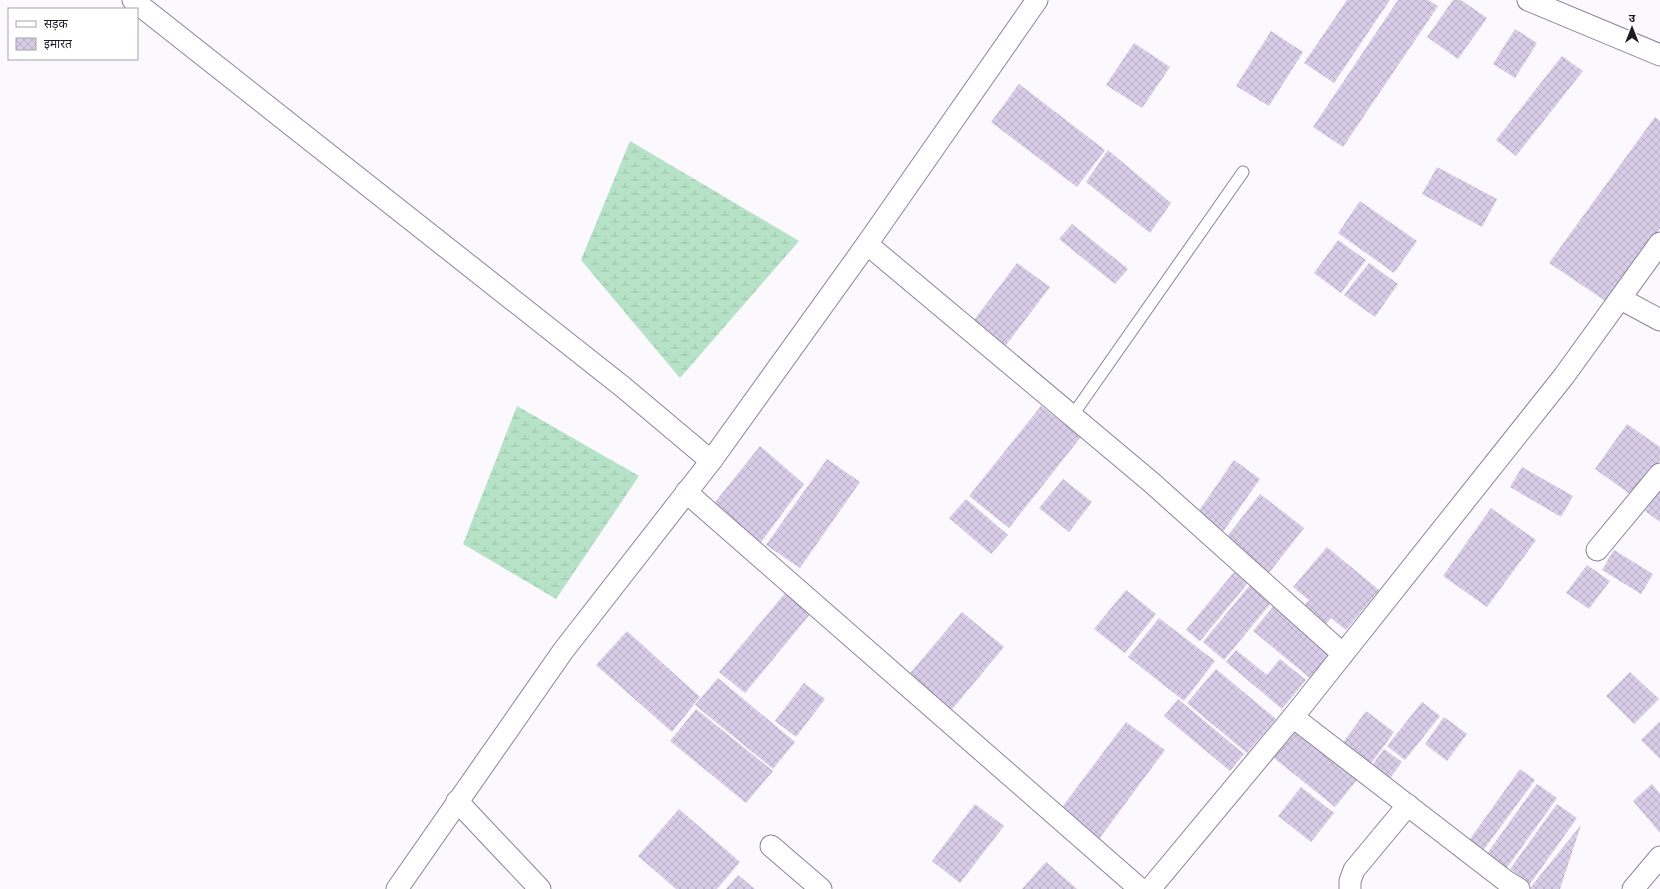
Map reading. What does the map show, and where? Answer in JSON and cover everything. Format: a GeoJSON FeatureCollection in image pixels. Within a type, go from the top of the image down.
{"type":"FeatureCollection","features":[{"type":"Feature","properties":{"kind":"street"},"geometry":{"type":"LineString","coordinates":[[133,0],[623,387],[711,461]]}},
{"type":"Feature","properties":{"kind":"street"},"geometry":{"type":"LineString","coordinates":[[397,889],[457,801],[563,652],[711,461],[867,244],[1037,0]]}},
{"type":"Feature","properties":{"kind":"street"},"geometry":{"type":"LineString","coordinates":[[1528,0],[1660,55]]}},
{"type":"Feature","properties":{"kind":"street"},"geometry":{"type":"LineString","coordinates":[[1150,889],[1293,717],[1564,376],[1660,243]]}},
{"type":"Feature","properties":{"kind":"street"},"geometry":{"type":"LineString","coordinates":[[867,244],[1151,482],[1343,654]]}},
{"type":"Feature","properties":{"kind":"street"},"geometry":{"type":"LineString","coordinates":[[1621,299],[1660,320]]}},
{"type":"Feature","properties":{"kind":"street"},"geometry":{"type":"LineString","coordinates":[[1597,550],[1660,474]]}},
{"type":"Feature","properties":{"kind":"street"},"geometry":{"type":"LineString","coordinates":[[686,492],[1140,889]]}},
{"type":"Feature","properties":{"kind":"street"},"geometry":{"type":"LineString","coordinates":[[1293,717],[1519,889]]}},
{"type":"Feature","properties":{"kind":"street"},"geometry":{"type":"LineString","coordinates":[[457,801],[540,889]]}},
{"type":"Feature","properties":{"kind":"street"},"geometry":{"type":"LineString","coordinates":[[1350,889],[1350,882],[1354,870],[1408,805]]}},
{"type":"Feature","properties":{"kind":"street"},"geometry":{"type":"LineString","coordinates":[[771,846],[821,889]]}},
{"type":"Feature","properties":{"kind":"street"},"geometry":{"type":"LineString","coordinates":[[1633,889],[1660,857]]}},
{"type":"Feature","properties":{"kind":"lane"},"geometry":{"type":"LineString","coordinates":[[1072,416],[1243,172]]}},
{"type":"Feature","properties":{"kind":"green space"},"geometry":{"type":"Polygon","coordinates":[[[630,141],[799,241],[680,378],[581,260],[630,141]]]}},
{"type":"Feature","properties":{"kind":"green space"},"geometry":{"type":"Polygon","coordinates":[[[517,406],[639,476],[556,599],[463,544],[517,406]]]}},
{"type":"Feature","properties":{"kind":"building"},"geometry":{"type":"Polygon","coordinates":[[[1347,0],[1390,0],[1334,83],[1304,63],[1347,0]]]}},
{"type":"Feature","properties":{"kind":"building"},"geometry":{"type":"Polygon","coordinates":[[[1398,0],[1428,0],[1438,6],[1343,147],[1313,127],[1398,0]]]}},
{"type":"Feature","properties":{"kind":"building"},"geometry":{"type":"Polygon","coordinates":[[[1453,0],[1461,0],[1487,18],[1458,59],[1427,37],[1453,0]]]}},
{"type":"Feature","properties":{"kind":"building"},"geometry":{"type":"Polygon","coordinates":[[[1515,29],[1537,43],[1515,78],[1493,64],[1515,29]]]}},
{"type":"Feature","properties":{"kind":"building"},"geometry":{"type":"Polygon","coordinates":[[[1271,31],[1303,52],[1269,106],[1236,86],[1271,31]]]}},
{"type":"Feature","properties":{"kind":"building"},"geometry":{"type":"Polygon","coordinates":[[[1134,43],[1170,67],[1142,108],[1106,85],[1134,43]]]}},
{"type":"Feature","properties":{"kind":"building"},"geometry":{"type":"Polygon","coordinates":[[[1562,56],[1583,71],[1516,156],[1496,140],[1562,56]]]}},
{"type":"Feature","properties":{"kind":"building"},"geometry":{"type":"Polygon","coordinates":[[[1019,84],[1105,150],[1077,187],[991,122],[1019,84]]]}},
{"type":"Feature","properties":{"kind":"building"},"geometry":{"type":"Polygon","coordinates":[[[1655,117],[1660,121],[1660,228],[1607,302],[1549,263],[1655,117]]]}},
{"type":"Feature","properties":{"kind":"building"},"geometry":{"type":"Polygon","coordinates":[[[1108,150],[1171,203],[1150,233],[1086,182],[1108,150]]]}},
{"type":"Feature","properties":{"kind":"building"},"geometry":{"type":"Polygon","coordinates":[[[1437,167],[1497,199],[1482,227],[1422,194],[1437,167]]]}},
{"type":"Feature","properties":{"kind":"building"},"geometry":{"type":"Polygon","coordinates":[[[1360,201],[1417,241],[1394,273],[1338,233],[1360,201]]]}},
{"type":"Feature","properties":{"kind":"building"},"geometry":{"type":"Polygon","coordinates":[[[1072,224],[1128,269],[1115,284],[1059,239],[1072,224]]]}},
{"type":"Feature","properties":{"kind":"building"},"geometry":{"type":"Polygon","coordinates":[[[1338,240],[1366,260],[1341,293],[1314,273],[1338,240]]]}},
{"type":"Feature","properties":{"kind":"building"},"geometry":{"type":"Polygon","coordinates":[[[1017,263],[1050,287],[1003,349],[971,324],[1017,263]]]}},
{"type":"Feature","properties":{"kind":"building"},"geometry":{"type":"Polygon","coordinates":[[[1369,263],[1398,284],[1375,317],[1344,295],[1369,263]]]}},
{"type":"Feature","properties":{"kind":"building"},"geometry":{"type":"Polygon","coordinates":[[[1041,406],[1081,437],[1009,528],[969,496],[1041,406]]]}},
{"type":"Feature","properties":{"kind":"building"},"geometry":{"type":"Polygon","coordinates":[[[1627,424],[1660,447],[1660,460],[1634,497],[1595,469],[1627,424]]]}},
{"type":"Feature","properties":{"kind":"building"},"geometry":{"type":"Polygon","coordinates":[[[760,446],[804,484],[759,545],[712,506],[760,446]]]}},
{"type":"Feature","properties":{"kind":"building"},"geometry":{"type":"Polygon","coordinates":[[[827,459],[860,482],[800,568],[766,545],[827,459]]]}},
{"type":"Feature","properties":{"kind":"building"},"geometry":{"type":"Polygon","coordinates":[[[1234,460],[1260,479],[1222,533],[1196,515],[1234,460]]]}},
{"type":"Feature","properties":{"kind":"building"},"geometry":{"type":"Polygon","coordinates":[[[1522,467],[1573,496],[1561,517],[1510,487],[1522,467]]]}},
{"type":"Feature","properties":{"kind":"building"},"geometry":{"type":"Polygon","coordinates":[[[1063,479],[1092,502],[1069,532],[1039,508],[1063,479]]]}},
{"type":"Feature","properties":{"kind":"building"},"geometry":{"type":"Polygon","coordinates":[[[1660,490],[1660,522],[1645,511],[1660,490]]]}},
{"type":"Feature","properties":{"kind":"building"},"geometry":{"type":"Polygon","coordinates":[[[1260,494],[1304,528],[1266,577],[1222,543],[1260,494]]]}},
{"type":"Feature","properties":{"kind":"building"},"geometry":{"type":"Polygon","coordinates":[[[966,499],[1008,535],[991,554],[949,518],[966,499]]]}},
{"type":"Feature","properties":{"kind":"building"},"geometry":{"type":"Polygon","coordinates":[[[1491,508],[1536,540],[1487,607],[1443,576],[1491,508]]]}},
{"type":"Feature","properties":{"kind":"building"},"geometry":{"type":"Polygon","coordinates":[[[1327,547],[1379,590],[1346,630],[1331,618],[1325,625],[1302,607],[1309,600],[1293,587],[1327,547]]]}},
{"type":"Feature","properties":{"kind":"building"},"geometry":{"type":"Polygon","coordinates":[[[1614,550],[1653,574],[1641,594],[1602,570],[1614,550]]]}},
{"type":"Feature","properties":{"kind":"building"},"geometry":{"type":"Polygon","coordinates":[[[1587,565],[1610,581],[1589,609],[1566,593],[1587,565]]]}},
{"type":"Feature","properties":{"kind":"building"},"geometry":{"type":"Polygon","coordinates":[[[1234,572],[1248,583],[1200,641],[1186,630],[1234,572]]]}},
{"type":"Feature","properties":{"kind":"building"},"geometry":{"type":"Polygon","coordinates":[[[1250,585],[1271,603],[1224,660],[1203,642],[1250,585]]]}},
{"type":"Feature","properties":{"kind":"building"},"geometry":{"type":"Polygon","coordinates":[[[1126,590],[1156,614],[1125,653],[1094,629],[1126,590]]]}},
{"type":"Feature","properties":{"kind":"building"},"geometry":{"type":"Polygon","coordinates":[[[786,592],[811,613],[745,693],[719,672],[786,592]]]}},
{"type":"Feature","properties":{"kind":"building"},"geometry":{"type":"Polygon","coordinates":[[[1276,603],[1332,650],[1310,678],[1253,631],[1276,603]]]}},
{"type":"Feature","properties":{"kind":"building"},"geometry":{"type":"Polygon","coordinates":[[[962,612],[1004,647],[949,713],[906,678],[962,612]]]}},
{"type":"Feature","properties":{"kind":"building"},"geometry":{"type":"Polygon","coordinates":[[[1159,618],[1215,661],[1184,701],[1128,657],[1159,618]]]}},
{"type":"Feature","properties":{"kind":"building"},"geometry":{"type":"Polygon","coordinates":[[[627,631],[700,697],[672,732],[596,665],[627,631]]]}},
{"type":"Feature","properties":{"kind":"building"},"geometry":{"type":"Polygon","coordinates":[[[1236,650],[1267,675],[1280,659],[1306,680],[1282,709],[1226,662],[1236,650]]]}},
{"type":"Feature","properties":{"kind":"building"},"geometry":{"type":"Polygon","coordinates":[[[1216,669],[1276,719],[1247,753],[1187,703],[1216,669]]]}},
{"type":"Feature","properties":{"kind":"building"},"geometry":{"type":"Polygon","coordinates":[[[1630,672],[1659,699],[1634,724],[1606,696],[1630,672]]]}},
{"type":"Feature","properties":{"kind":"building"},"geometry":{"type":"Polygon","coordinates":[[[718,678],[795,742],[773,769],[695,705],[718,678]]]}},
{"type":"Feature","properties":{"kind":"building"},"geometry":{"type":"Polygon","coordinates":[[[804,683],[825,699],[796,737],[775,721],[804,683]]]}},
{"type":"Feature","properties":{"kind":"building"},"geometry":{"type":"Polygon","coordinates":[[[1178,699],[1244,754],[1230,771],[1164,716],[1178,699]]]}},
{"type":"Feature","properties":{"kind":"building"},"geometry":{"type":"Polygon","coordinates":[[[1422,702],[1440,716],[1405,760],[1387,746],[1422,702]]]}},
{"type":"Feature","properties":{"kind":"building"},"geometry":{"type":"Polygon","coordinates":[[[696,709],[773,771],[746,803],[670,741],[696,709]]]}},
{"type":"Feature","properties":{"kind":"building"},"geometry":{"type":"Polygon","coordinates":[[[1366,711],[1394,732],[1370,765],[1342,744],[1366,711]]]}},
{"type":"Feature","properties":{"kind":"building"},"geometry":{"type":"Polygon","coordinates":[[[1444,717],[1467,734],[1447,761],[1425,744],[1444,717]]]}},
{"type":"Feature","properties":{"kind":"building"},"geometry":{"type":"Polygon","coordinates":[[[1126,722],[1165,750],[1099,839],[1060,810],[1126,722]]]}},
{"type":"Feature","properties":{"kind":"building"},"geometry":{"type":"Polygon","coordinates":[[[1659,722],[1660,723],[1660,759],[1641,740],[1659,722]]]}},
{"type":"Feature","properties":{"kind":"building"},"geometry":{"type":"Polygon","coordinates":[[[1299,727],[1360,776],[1335,807],[1274,758],[1299,727]]]}},
{"type":"Feature","properties":{"kind":"building"},"geometry":{"type":"Polygon","coordinates":[[[1384,749],[1402,762],[1388,781],[1370,768],[1384,749]]]}},
{"type":"Feature","properties":{"kind":"building"},"geometry":{"type":"Polygon","coordinates":[[[1520,769],[1535,780],[1482,852],[1468,842],[1520,769]]]}},
{"type":"Feature","properties":{"kind":"building"},"geometry":{"type":"Polygon","coordinates":[[[1537,784],[1557,798],[1506,869],[1486,855],[1537,784]]]}},
{"type":"Feature","properties":{"kind":"building"},"geometry":{"type":"Polygon","coordinates":[[[1652,784],[1660,794],[1660,833],[1633,801],[1652,784]]]}},
{"type":"Feature","properties":{"kind":"building"},"geometry":{"type":"Polygon","coordinates":[[[1301,787],[1334,813],[1311,842],[1278,816],[1301,787]]]}},
{"type":"Feature","properties":{"kind":"building"},"geometry":{"type":"Polygon","coordinates":[[[975,804],[1004,826],[960,883],[932,861],[975,804]]]}},
{"type":"Feature","properties":{"kind":"building"},"geometry":{"type":"Polygon","coordinates":[[[1557,804],[1577,818],[1530,884],[1510,869],[1557,804]]]}},
{"type":"Feature","properties":{"kind":"building"},"geometry":{"type":"Polygon","coordinates":[[[679,809],[740,862],[717,889],[676,889],[638,856],[679,809]]]}},
{"type":"Feature","properties":{"kind":"building"},"geometry":{"type":"Polygon","coordinates":[[[1581,825],[1560,889],[1531,889],[1530,888],[1581,825]]]}},
{"type":"Feature","properties":{"kind":"building"},"geometry":{"type":"Polygon","coordinates":[[[1046,862],[1077,889],[1022,889],[1046,862]]]}},
{"type":"Feature","properties":{"kind":"building"},"geometry":{"type":"Polygon","coordinates":[[[738,875],[755,889],[726,889],[738,875]]]}}]}
